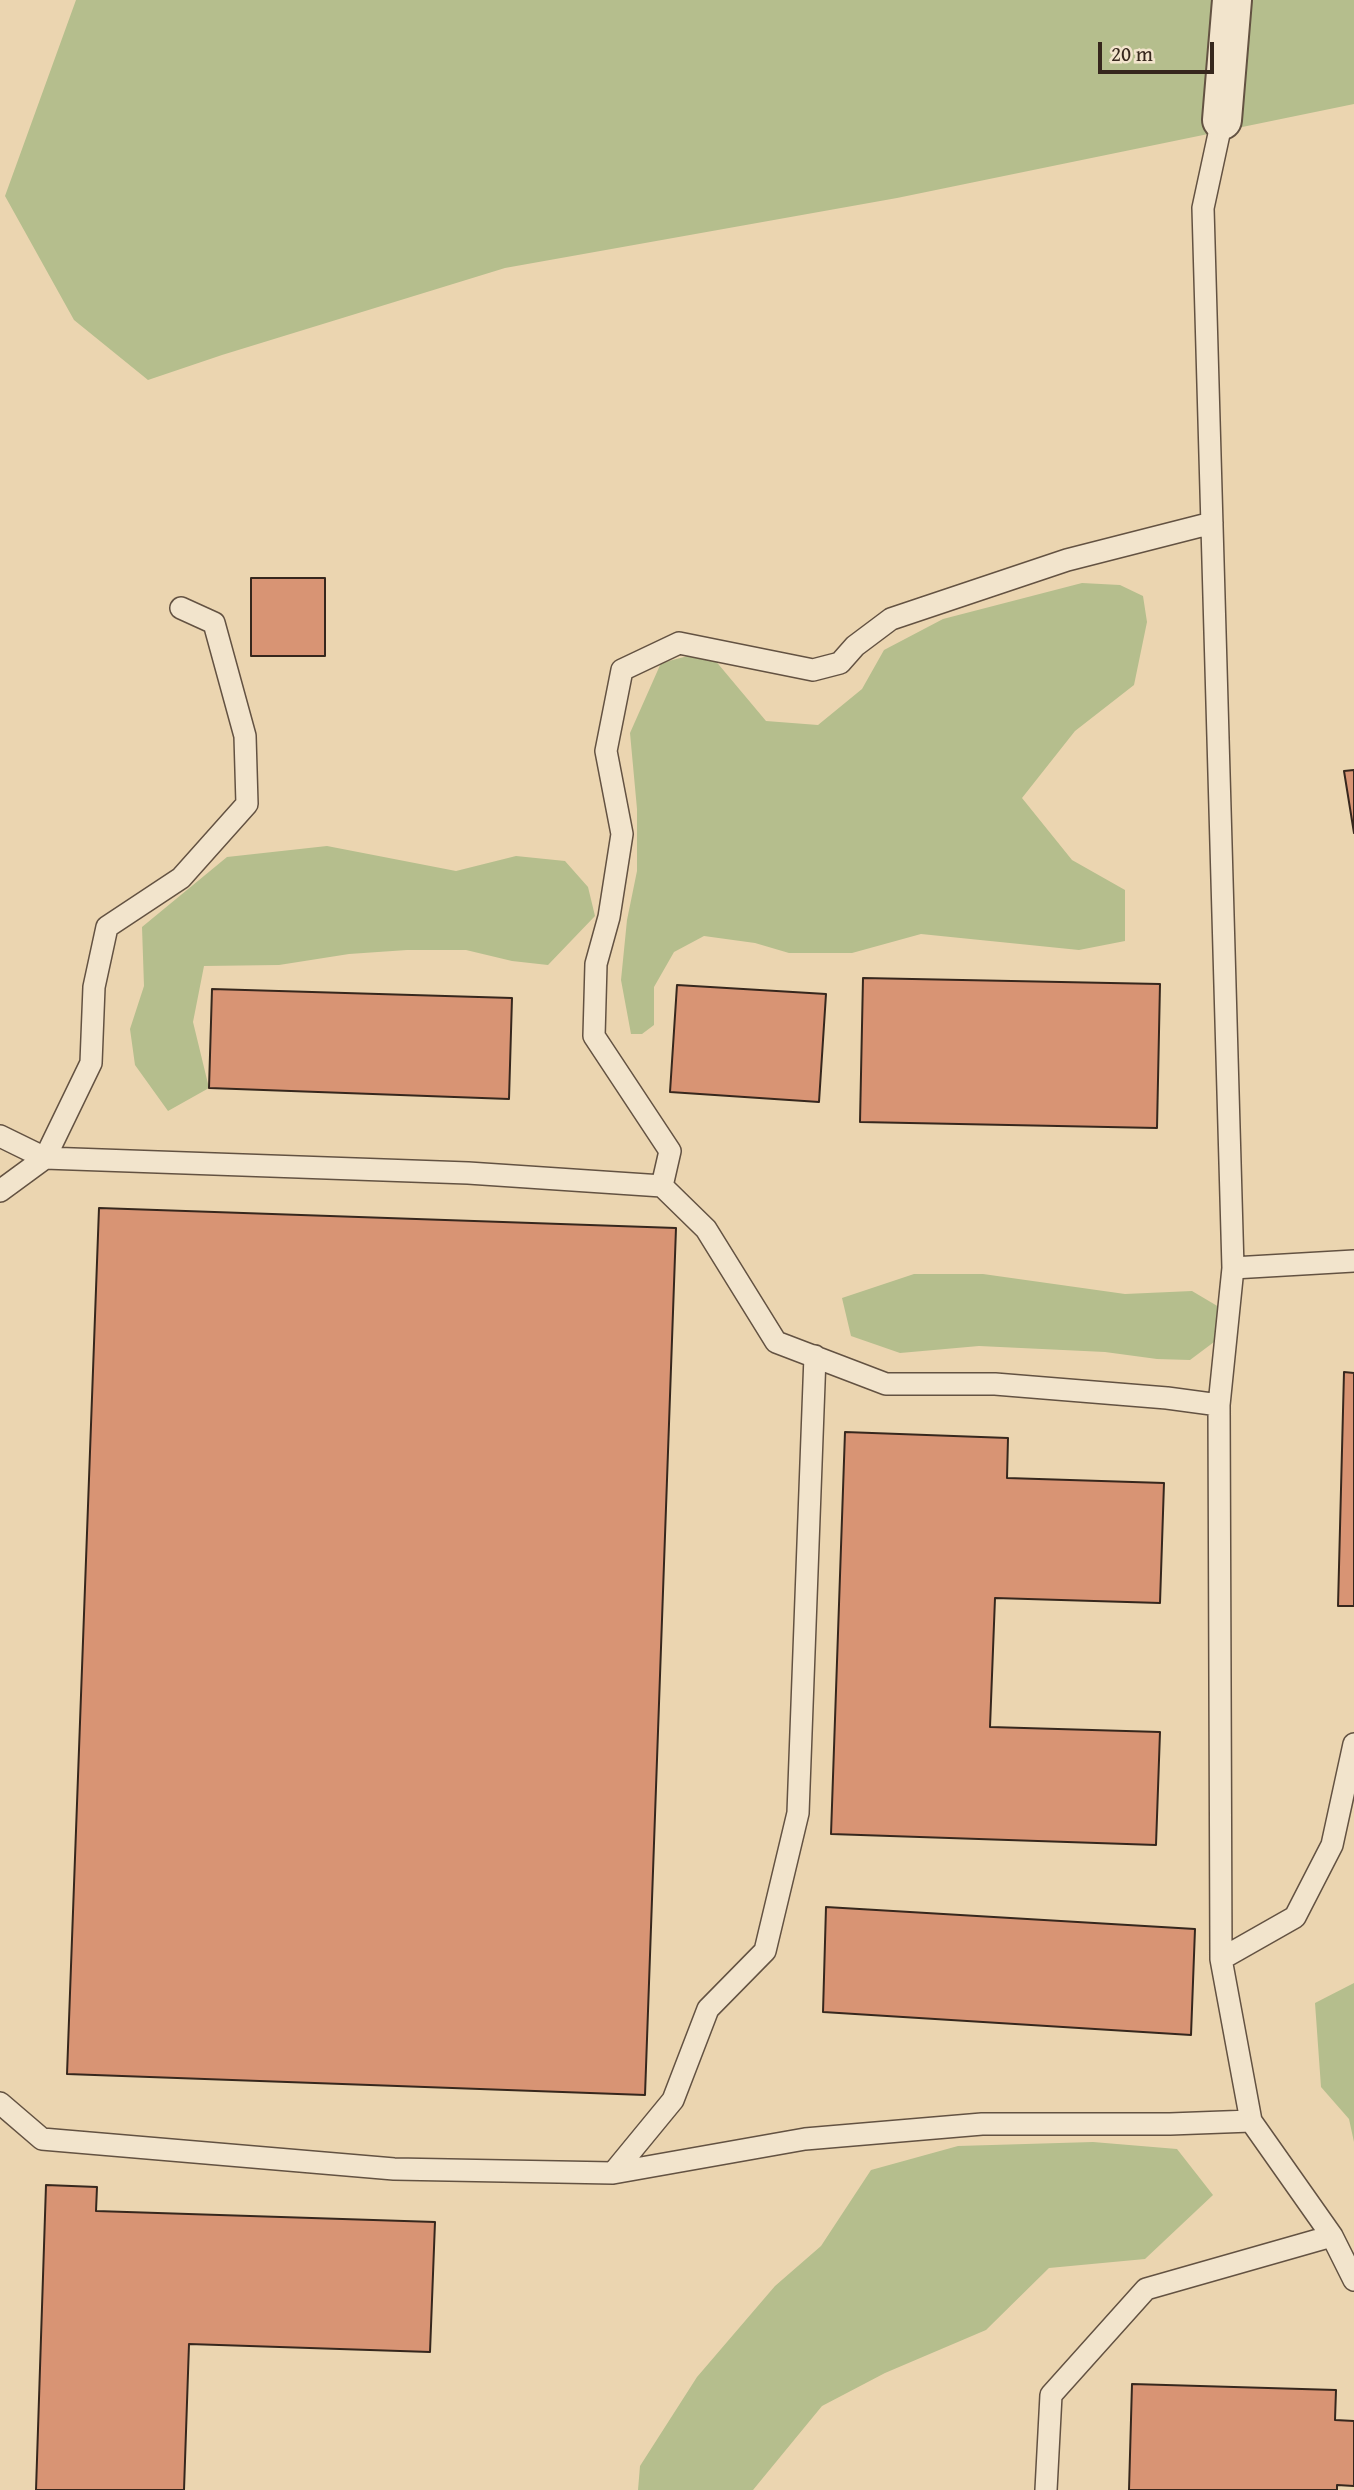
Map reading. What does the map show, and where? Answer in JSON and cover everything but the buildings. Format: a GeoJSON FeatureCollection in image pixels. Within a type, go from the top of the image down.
{"type":"FeatureCollection","features":[{"type":"Feature","properties":{"kind":"street"},"geometry":{"type":"LineString","coordinates":[[1222,120],[1231,0]]}},
{"type":"Feature","properties":{"kind":"lane"},"geometry":{"type":"LineString","coordinates":[[1222,120],[1203,208],[1233,1268],[1219,1405],[1222,1959],[1251,2121],[1332,2236],[1354,2280]]}},
{"type":"Feature","properties":{"kind":"lane"},"geometry":{"type":"LineString","coordinates":[[662,1186],[670,1151],[594,1036],[596,964],[609,917],[622,834],[606,751],[622,670],[679,643],[813,670],[840,663],[855,646],[891,619],[1067,560],[1212,523]]}},
{"type":"Feature","properties":{"kind":"lane"},"geometry":{"type":"LineString","coordinates":[[0,1191],[45,1158],[91,1063],[94,987],[107,927],[181,878],[247,804],[244,736],[214,623],[181,608]]}},
{"type":"Feature","properties":{"kind":"lane"},"geometry":{"type":"LineString","coordinates":[[0,1136],[45,1158],[468,1173],[662,1186],[706,1229],[776,1342],[886,1384],[995,1384],[1167,1398],[1219,1405]]}},
{"type":"Feature","properties":{"kind":"lane"},"geometry":{"type":"LineString","coordinates":[[1233,1268],[1354,1261]]}},
{"type":"Feature","properties":{"kind":"lane"},"geometry":{"type":"LineString","coordinates":[[613,2173],[673,2100],[708,2010],[765,1951],[798,1813],[815,1356]]}},
{"type":"Feature","properties":{"kind":"lane"},"geometry":{"type":"LineString","coordinates":[[1222,1959],[1295,1917],[1332,1844],[1354,1744]]}},
{"type":"Feature","properties":{"kind":"lane"},"geometry":{"type":"LineString","coordinates":[[0,2103],[42,2139],[394,2169],[613,2173],[805,2139],[969,2125],[1251,2121]]}},
{"type":"Feature","properties":{"kind":"lane"},"geometry":{"type":"LineString","coordinates":[[1046,2490],[1051,2395],[1146,2289],[1332,2236]]}},
{"type":"Feature","properties":{"kind":"green space"},"geometry":{"type":"Polygon","coordinates":[[[76,0],[1354,0],[1354,104],[897,198],[505,268],[148,380],[74,320],[5,196],[76,0]]]}},
{"type":"Feature","properties":{"kind":"green space"},"geometry":{"type":"Polygon","coordinates":[[[1082,583],[1120,585],[1143,596],[1147,622],[1134,685],[1075,731],[1022,798],[1072,860],[1125,890],[1125,941],[1079,950],[921,934],[852,953],[789,953],[755,943],[704,936],[674,952],[654,987],[654,1025],[642,1034],[631,1034],[621,980],[627,920],[637,871],[637,809],[630,733],[661,663],[688,656],[714,659],[766,721],[818,725],[862,689],[884,650],[943,619],[1082,583]]]}},
{"type":"Feature","properties":{"kind":"green space"},"geometry":{"type":"Polygon","coordinates":[[[327,846],[456,871],[516,856],[565,861],[588,887],[595,916],[548,965],[512,961],[466,950],[407,950],[349,954],[279,965],[204,966],[193,1022],[209,1088],[168,1111],[135,1065],[130,1029],[144,986],[142,927],[227,857],[327,846]]]}},
{"type":"Feature","properties":{"kind":"green space"},"geometry":{"type":"Polygon","coordinates":[[[914,1274],[983,1274],[1125,1294],[1192,1291],[1219,1307],[1214,1342],[1190,1360],[1105,1352],[979,1346],[900,1353],[851,1336],[842,1298],[914,1274]]]}},
{"type":"Feature","properties":{"kind":"green space"},"geometry":{"type":"Polygon","coordinates":[[[1354,1983],[1354,2142],[1349,2119],[1321,2087],[1315,2003],[1354,1983]]]}},
{"type":"Feature","properties":{"kind":"green space"},"geometry":{"type":"Polygon","coordinates":[[[1093,2142],[1177,2149],[1213,2195],[1145,2259],[1049,2268],[986,2330],[885,2373],[822,2406],[753,2490],[638,2490],[640,2466],[697,2377],[775,2286],[821,2246],[871,2170],[958,2146],[1093,2142]]]}}]}
